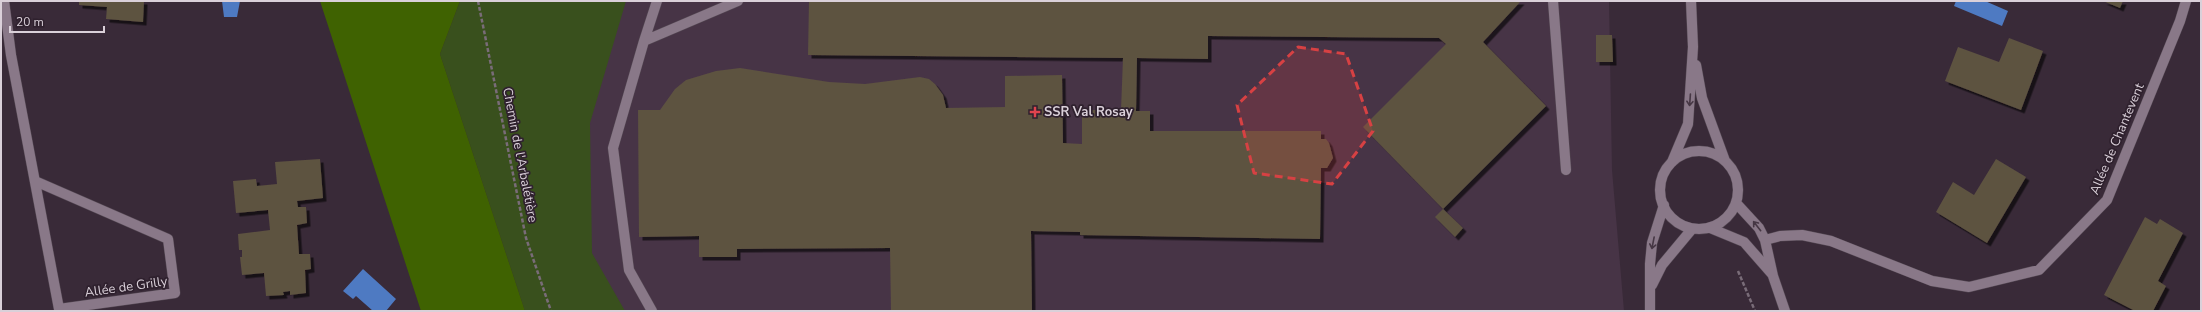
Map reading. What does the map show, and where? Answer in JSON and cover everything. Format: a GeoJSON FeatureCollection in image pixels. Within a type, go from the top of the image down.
{"type":"FeatureCollection","features":[{"type":"Feature","properties":{"kind":"street","name":"Allée de Grilly"},"geometry":{"type":"LineString","coordinates":[[4,1],[11,56],[36,181],[59,309],[175,293],[168,239],[36,181]]}},
{"type":"Feature","properties":{"kind":"street"},"geometry":{"type":"LineString","coordinates":[[652,311],[629,270],[614,148],[644,41],[657,1]]}},
{"type":"Feature","properties":{"kind":"street"},"geometry":{"type":"LineString","coordinates":[[644,41],[738,1]]}},
{"type":"Feature","properties":{"kind":"street"},"geometry":{"type":"LineString","coordinates":[[1553,1],[1566,170]]}},
{"type":"Feature","properties":{"kind":"street"},"geometry":{"type":"LineString","coordinates":[[1691,1],[1693,47],[1688,124],[1661,182],[1660,194],[1670,216],[1680,224],[1692,229],[1710,228],[1721,223],[1730,214],[1736,203],[1738,191],[1737,180],[1732,169],[1725,161],[1702,98],[1693,47]]}},
{"type":"Feature","properties":{"kind":"street","name":"Allée de Chantevent"},"geometry":{"type":"LineString","coordinates":[[1765,240],[1780,236],[1802,235],[1831,242],[1932,281],[1969,287],[2039,270],[2107,200],[2180,21],[2186,1]]}},
{"type":"Feature","properties":{"kind":"street"},"geometry":{"type":"LineString","coordinates":[[1671,163],[1680,156],[1692,152],[1709,153],[1725,161]]}},
{"type":"Feature","properties":{"kind":"street"},"geometry":{"type":"LineString","coordinates":[[1736,203],[1759,228],[1765,240],[1773,276],[1786,311]]}},
{"type":"Feature","properties":{"kind":"street"},"geometry":{"type":"LineString","coordinates":[[1650,311],[1652,285],[1650,264],[1652,243],[1664,205]]}},
{"type":"Feature","properties":{"kind":"street"},"geometry":{"type":"LineString","coordinates":[[1710,228],[1744,242],[1773,276]]}},
{"type":"Feature","properties":{"kind":"street"},"geometry":{"type":"LineString","coordinates":[[1652,285],[1662,265],[1692,229]]}},
{"type":"Feature","properties":{"kind":"path","name":"Chemin de l'Arbalétière"},"geometry":{"type":"LineString","coordinates":[[478,1],[526,238],[551,311]]}},
{"type":"Feature","properties":{"kind":"highlighted area"},"geometry":{"type":"Polygon","coordinates":[[[1298,47],[1346,54],[1373,131],[1332,184],[1254,173],[1237,105],[1298,47]]]}},
{"type":"Feature","properties":{"kind":"shaded area","name":"SSR Val Rosay"},"geometry":{"type":"Polygon","coordinates":[[[460,1],[1609,1],[1612,170],[1624,311],[525,311],[460,1]]]}},
{"type":"Feature","properties":{"kind":"green space"},"geometry":{"type":"Polygon","coordinates":[[[320,1],[460,1],[440,54],[525,311],[421,311],[320,1]]]}},
{"type":"Feature","properties":{"kind":"green space"},"geometry":{"type":"Polygon","coordinates":[[[460,1],[626,1],[590,123],[592,253],[625,311],[525,311],[440,54],[460,1]]]}},
{"type":"Feature","properties":{"kind":"water"},"geometry":{"type":"Polygon","coordinates":[[[222,1],[240,1],[237,17],[224,17],[222,1]]]}},
{"type":"Feature","properties":{"kind":"water"},"geometry":{"type":"Polygon","coordinates":[[[1956,1],[1985,1],[2008,11],[2002,26],[1954,6],[1956,1]]]}},
{"type":"Feature","properties":{"kind":"water"},"geometry":{"type":"Polygon","coordinates":[[[363,269],[396,299],[386,311],[373,311],[356,296],[353,299],[343,291],[363,269]]]}},
{"type":"Feature","properties":{"kind":"building"},"geometry":{"type":"Polygon","coordinates":[[[79,1],[144,1],[143,22],[106,19],[107,7],[79,5],[79,1]]]}},
{"type":"Feature","properties":{"kind":"building"},"geometry":{"type":"Polygon","coordinates":[[[809,1],[1521,1],[1483,42],[1546,106],[1443,209],[1363,127],[1446,44],[1439,38],[1208,36],[1208,59],[1137,58],[1136,111],[1150,111],[1150,131],[1321,131],[1321,139],[1326,139],[1329,143],[1333,158],[1327,168],[1321,168],[1320,239],[1080,235],[1080,232],[1031,231],[1032,311],[891,311],[890,248],[737,249],[737,257],[699,257],[699,236],[639,237],[638,110],[660,110],[675,89],[686,80],[716,71],[740,68],[829,82],[865,84],[920,77],[929,79],[935,84],[943,95],[946,108],[1005,107],[1005,76],[1062,75],[1063,143],[1082,144],[1082,110],[1121,110],[1123,58],[808,55],[809,1]]]}},
{"type":"Feature","properties":{"kind":"building"},"geometry":{"type":"Polygon","coordinates":[[[2103,1],[2123,1],[2120,8],[2103,1]]]}},
{"type":"Feature","properties":{"kind":"building"},"geometry":{"type":"Polygon","coordinates":[[[1596,35],[1612,35],[1613,62],[1596,62],[1596,35]]]}},
{"type":"Feature","properties":{"kind":"building"},"geometry":{"type":"Polygon","coordinates":[[[2009,38],[2043,51],[2021,110],[1945,81],[1958,47],[1999,62],[2009,38]]]}},
{"type":"Feature","properties":{"kind":"building"},"geometry":{"type":"Polygon","coordinates":[[[320,159],[323,198],[297,201],[298,207],[306,207],[307,223],[297,225],[299,254],[310,254],[311,269],[305,270],[306,293],[290,295],[290,291],[283,292],[284,295],[266,296],[264,273],[242,275],[240,257],[242,257],[242,250],[239,250],[238,234],[270,230],[268,210],[236,213],[233,181],[256,179],[257,186],[277,184],[275,162],[320,159]]]}},
{"type":"Feature","properties":{"kind":"building"},"geometry":{"type":"Polygon","coordinates":[[[1996,159],[2026,177],[1987,243],[1936,212],[1953,182],[1974,195],[1996,159]]]}},
{"type":"Feature","properties":{"kind":"building"},"geometry":{"type":"Polygon","coordinates":[[[1443,209],[1463,228],[1455,237],[1435,217],[1443,209]]]}},
{"type":"Feature","properties":{"kind":"building"},"geometry":{"type":"Polygon","coordinates":[[[2145,217],[2157,224],[2160,219],[2183,233],[2158,281],[2166,286],[2153,311],[2135,311],[2104,295],[2145,217]]]}},
{"type":"Feature","properties":{"kind":"place","name":"SSR Val Rosay"},"geometry":{"type":"Point","coordinates":[1035,112]}}]}
